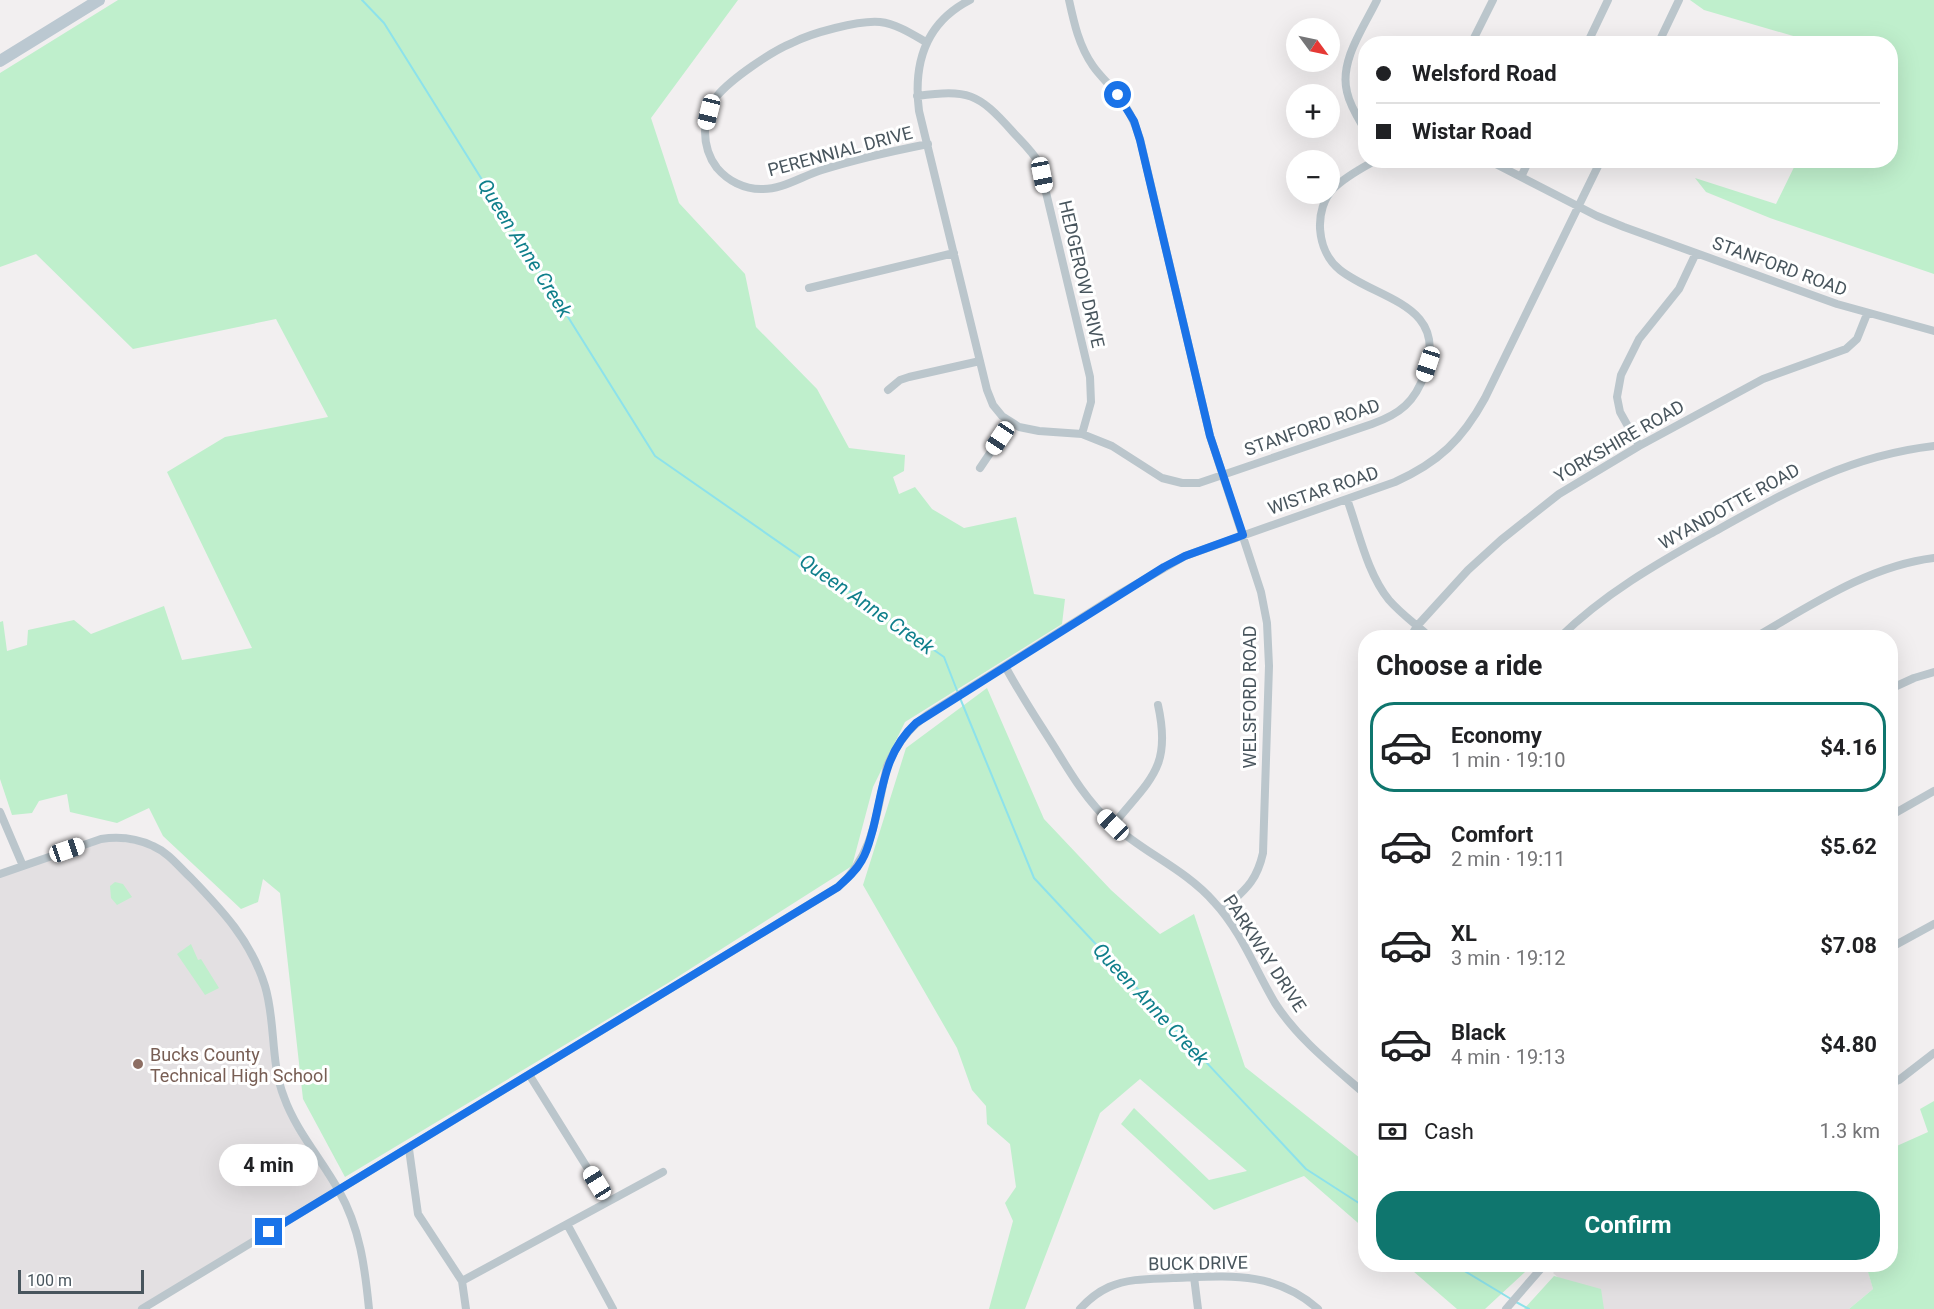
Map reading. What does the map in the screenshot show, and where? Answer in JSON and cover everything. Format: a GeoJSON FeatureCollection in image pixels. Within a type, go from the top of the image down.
{"type":"FeatureCollection","features":[{"type":"Feature","properties":{"kind":"main road"},"geometry":{"type":"LineString","coordinates":[[0,61],[99,0]]}},
{"type":"Feature","properties":{"kind":"street","name":"STANFORD ROAD"},"geometry":{"type":"LineString","coordinates":[[970,0],[950,13],[926,42],[917,78],[917,96],[987,390],[993,405],[1002,416],[1023,428],[1082,434],[1112,446],[1153,474],[1172,482],[1199,483],[1391,417],[1407,405],[1414,397],[1428,364],[1429,341],[1420,319],[1403,303],[1341,271],[1330,259],[1321,239],[1321,218],[1331,192],[1346,178],[1363,168]]}},
{"type":"Feature","properties":{"kind":"street","name":"WELSFORD ROAD"},"geometry":{"type":"LineString","coordinates":[[1069,0],[1084,52],[1100,76],[1129,111],[1140,140],[1210,436],[1261,592],[1267,623],[1269,646],[1263,853],[1256,876],[1250,885],[1222,911]]}},
{"type":"Feature","properties":{"kind":"street"},"geometry":{"type":"LineString","coordinates":[[1360,36],[1377,0]]}},
{"type":"Feature","properties":{"kind":"street"},"geometry":{"type":"LineString","coordinates":[[1475,36],[1492,0]]}},
{"type":"Feature","properties":{"kind":"street"},"geometry":{"type":"LineString","coordinates":[[1591,36],[1608,0]]}},
{"type":"Feature","properties":{"kind":"street"},"geometry":{"type":"LineString","coordinates":[[1662,36],[1679,0]]}},
{"type":"Feature","properties":{"kind":"street","name":"PERENNIAL DRIVE"},"geometry":{"type":"LineString","coordinates":[[926,42],[891,24],[870,22],[795,41],[745,73],[722,91],[709,112],[705,136],[712,159],[723,174],[737,184],[761,189],[778,187],[825,169],[928,144]]}},
{"type":"Feature","properties":{"kind":"street"},"geometry":{"type":"LineString","coordinates":[[1358,39],[1345,72],[1345,83],[1349,99],[1358,116]]}},
{"type":"Feature","properties":{"kind":"street","name":"HEDGEROW DRIVE"},"geometry":{"type":"LineString","coordinates":[[917,96],[955,92],[975,98],[997,114],[1023,142],[1039,164],[1090,377],[1091,402],[1082,434]]}},
{"type":"Feature","properties":{"kind":"street","name":"STANFORD ROAD"},"geometry":{"type":"LineString","coordinates":[[1504,168],[1606,220],[1867,314],[1934,331]]}},
{"type":"Feature","properties":{"kind":"street"},"geometry":{"type":"LineString","coordinates":[[1521,177],[1525,168]]}},
{"type":"Feature","properties":{"kind":"street","name":"WISTAR ROAD"},"geometry":{"type":"LineString","coordinates":[[142,1309],[809,906],[847,879],[863,859],[868,846],[887,766],[904,734],[916,723],[1185,556],[1415,473],[1442,454],[1465,432],[1485,398],[1597,168]]}},
{"type":"Feature","properties":{"kind":"street"},"geometry":{"type":"LineString","coordinates":[[1639,446],[1620,412],[1617,397],[1621,375],[1639,339],[1679,289],[1696,253]]}},
{"type":"Feature","properties":{"kind":"street"},"geometry":{"type":"LineString","coordinates":[[809,288],[954,254]]}},
{"type":"Feature","properties":{"kind":"street","name":"YORKSHIRE ROAD"},"geometry":{"type":"LineString","coordinates":[[1415,630],[1468,570],[1539,508],[1639,446],[1763,379],[1846,349],[1857,339],[1867,314]]}},
{"type":"Feature","properties":{"kind":"street"},"geometry":{"type":"LineString","coordinates":[[888,390],[900,380],[909,377],[980,361]]}},
{"type":"Feature","properties":{"kind":"street"},"geometry":{"type":"LineString","coordinates":[[980,468],[1011,422]]}},
{"type":"Feature","properties":{"kind":"street","name":"WYANDOTTE ROAD"},"geometry":{"type":"LineString","coordinates":[[1569,630],[1622,586],[1787,491],[1857,462],[1890,453],[1934,446]]}},
{"type":"Feature","properties":{"kind":"street"},"geometry":{"type":"LineString","coordinates":[[1347,499],[1381,587],[1395,607],[1422,630]]}},
{"type":"Feature","properties":{"kind":"street"},"geometry":{"type":"LineString","coordinates":[[1768,630],[1853,582],[1894,567],[1934,558]]}},
{"type":"Feature","properties":{"kind":"street","name":"PARKWAY DRIVE"},"geometry":{"type":"LineString","coordinates":[[1005,666],[1078,786],[1113,825],[1128,838],[1192,881],[1222,911],[1277,1005],[1297,1032],[1358,1088]]}},
{"type":"Feature","properties":{"kind":"street"},"geometry":{"type":"LineString","coordinates":[[1898,686],[1934,672]]}},
{"type":"Feature","properties":{"kind":"street"},"geometry":{"type":"LineString","coordinates":[[1113,825],[1150,781],[1160,760],[1163,740],[1158,705]]}},
{"type":"Feature","properties":{"kind":"street"},"geometry":{"type":"LineString","coordinates":[[1898,811],[1934,791]]}},
{"type":"Feature","properties":{"kind":"street"},"geometry":{"type":"LineString","coordinates":[[0,812],[23,866]]}},
{"type":"Feature","properties":{"kind":"street"},"geometry":{"type":"LineString","coordinates":[[0,874],[100,839],[134,838],[168,855],[218,906],[250,948],[265,986],[279,1082],[284,1099],[302,1133],[339,1191],[356,1229],[362,1251],[369,1309]]}},
{"type":"Feature","properties":{"kind":"street"},"geometry":{"type":"LineString","coordinates":[[1898,944],[1934,924]]}},
{"type":"Feature","properties":{"kind":"street"},"geometry":{"type":"LineString","coordinates":[[1898,1080],[1934,1053]]}},
{"type":"Feature","properties":{"kind":"street"},"geometry":{"type":"LineString","coordinates":[[530,1076],[608,1201]]}},
{"type":"Feature","properties":{"kind":"street"},"geometry":{"type":"LineString","coordinates":[[409,1149],[418,1214],[462,1281],[466,1309]]}},
{"type":"Feature","properties":{"kind":"street"},"geometry":{"type":"LineString","coordinates":[[462,1281],[663,1172]]}},
{"type":"Feature","properties":{"kind":"street"},"geometry":{"type":"LineString","coordinates":[[567,1224],[613,1309]]}},
{"type":"Feature","properties":{"kind":"street"},"geometry":{"type":"LineString","coordinates":[[1506,1309],[1538,1272]]}},
{"type":"Feature","properties":{"kind":"street"},"geometry":{"type":"LineString","coordinates":[[1194,1277],[1198,1309]]}},
{"type":"Feature","properties":{"kind":"street","name":"BUCK DRIVE"},"geometry":{"type":"LineString","coordinates":[[1080,1309],[1105,1289],[1117,1284],[1194,1277],[1255,1278],[1279,1284],[1294,1291],[1318,1309]]}},
{"type":"Feature","properties":{"kind":"shaded area","name":"Bucks County Technical High School"},"geometry":{"type":"Polygon","coordinates":[[[101,839],[153,846],[230,919],[265,986],[284,1099],[339,1191],[143,1309],[0,1309],[0,874],[101,839]]]}},
{"type":"Feature","properties":{"kind":"shaded area"},"geometry":{"type":"Polygon","coordinates":[[[1868,1272],[1873,1289],[1849,1309],[1595,1309],[1553,1273],[1868,1272]]]}},
{"type":"Feature","properties":{"kind":"green space"},"geometry":{"type":"Polygon","coordinates":[[[118,0],[738,0],[651,118],[679,203],[745,274],[756,327],[817,389],[849,448],[905,455],[904,471],[893,477],[899,494],[915,487],[932,509],[964,528],[1016,517],[1034,594],[1065,599],[1062,624],[905,722],[873,787],[852,866],[668,983],[345,1177],[303,1099],[280,893],[263,879],[258,902],[241,909],[163,836],[149,808],[117,823],[70,812],[67,794],[39,801],[32,813],[12,815],[0,779],[0,622],[3,621],[7,651],[27,645],[28,630],[74,620],[91,634],[164,606],[182,660],[252,648],[167,472],[225,437],[328,417],[276,319],[133,349],[36,254],[0,267],[0,73],[118,0]]]}},
{"type":"Feature","properties":{"kind":"green space"},"geometry":{"type":"Polygon","coordinates":[[[1690,0],[1934,0],[1934,274],[1770,218],[1706,192],[1695,178],[1776,204],[1794,168],[1898,168],[1898,36],[1793,36],[1704,10],[1690,0]]]}},
{"type":"Feature","properties":{"kind":"green space"},"geometry":{"type":"Polygon","coordinates":[[[987,688],[1044,819],[1111,890],[1160,934],[1194,914],[1245,1067],[1358,1156],[1358,1223],[1304,1176],[1214,1210],[1121,1124],[1134,1108],[1209,1180],[1247,1171],[1140,1079],[1100,1113],[1025,1309],[989,1309],[1013,1221],[1005,1203],[1016,1187],[1010,1144],[987,1124],[986,1106],[972,1090],[957,1048],[863,885],[906,748],[987,688]]]}},
{"type":"Feature","properties":{"kind":"green space"},"geometry":{"type":"Polygon","coordinates":[[[115,882],[123,884],[132,897],[117,905],[111,898],[110,886],[115,882]]]}},
{"type":"Feature","properties":{"kind":"green space"},"geometry":{"type":"Polygon","coordinates":[[[191,944],[198,960],[201,959],[219,988],[205,995],[177,954],[191,944]]]}},
{"type":"Feature","properties":{"kind":"green space"},"geometry":{"type":"Polygon","coordinates":[[[1934,1101],[1934,1309],[1849,1309],[1873,1289],[1868,1272],[1898,1272],[1898,1145],[1928,1132],[1920,1109],[1934,1101]]]}},
{"type":"Feature","properties":{"kind":"green space"},"geometry":{"type":"Polygon","coordinates":[[[1414,1272],[1525,1272],[1485,1309],[1457,1309],[1414,1272]]]}},
{"type":"Feature","properties":{"kind":"green space"},"geometry":{"type":"Polygon","coordinates":[[[1554,1276],[1601,1289],[1604,1309],[1524,1309],[1554,1276]]]}},
{"type":"Feature","properties":{"kind":"waterway","name":"Queen Anne Creek"},"geometry":{"type":"LineString","coordinates":[[362,0],[384,23],[655,456],[944,657],[958,693]]}},
{"type":"Feature","properties":{"kind":"waterway","name":"Queen Anne Creek"},"geometry":{"type":"LineString","coordinates":[[960,698],[1034,878],[1306,1169],[1358,1202]]}},
{"type":"Feature","properties":{"kind":"waterway","name":"Queen Anne Creek"},"geometry":{"type":"LineString","coordinates":[[1466,1272],[1511,1299]]}},
{"type":"Feature","properties":{"kind":"waterway","name":"Queen Anne Creek"},"geometry":{"type":"LineString","coordinates":[[1516,1302],[1529,1309]]}},
{"type":"Feature","properties":{"kind":"place","name":"Bucks County Technical High School"},"geometry":{"type":"Point","coordinates":[138,1064]}},
{"type":"Feature","properties":{"kind":"route"},"geometry":{"type":"LineString","coordinates":[[269,1232],[530,1076],[838,887],[854,872],[863,859],[876,816],[887,766],[904,734],[916,723],[1164,567],[1185,556],[1243,535],[1210,436],[1140,140],[1134,121],[1118,95]]}}]}
